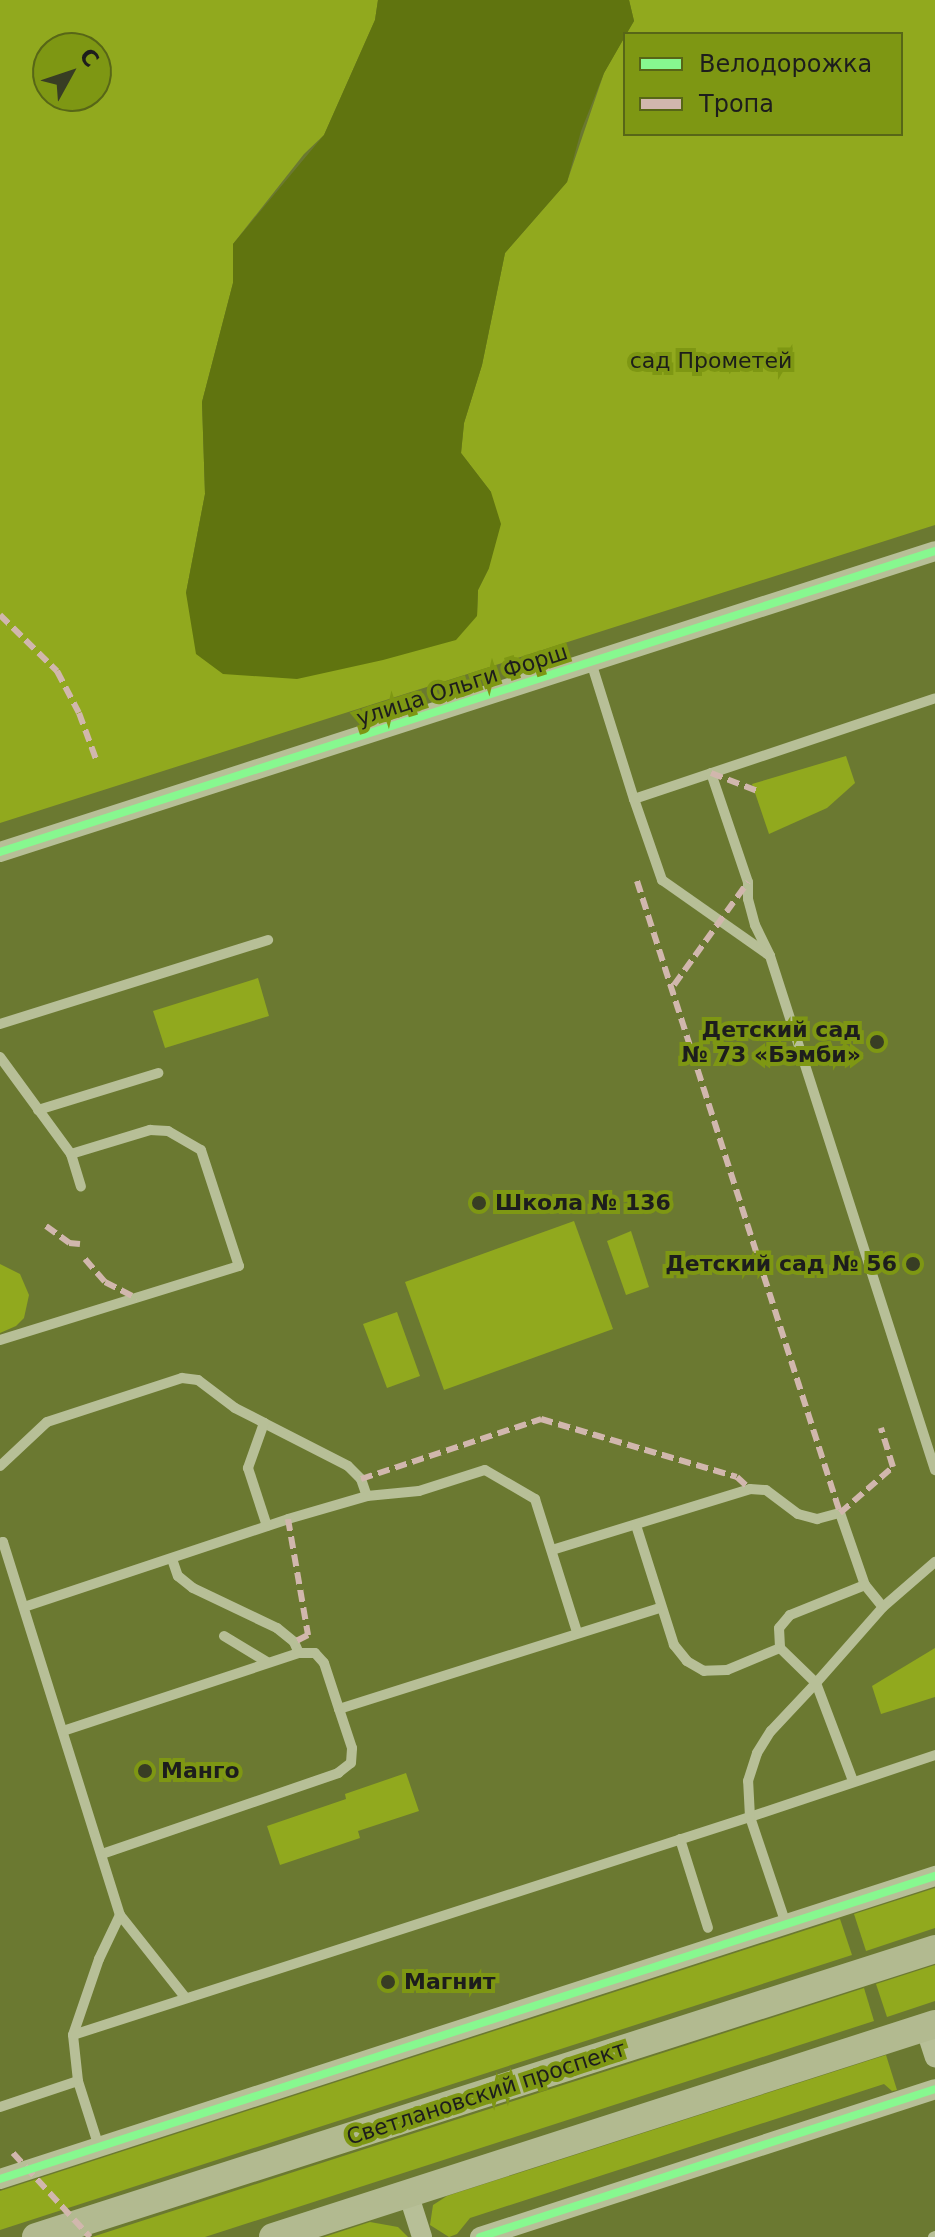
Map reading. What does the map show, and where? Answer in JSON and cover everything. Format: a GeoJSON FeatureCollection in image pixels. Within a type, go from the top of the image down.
{"type":"FeatureCollection","features":[{"type":"Feature","properties":{"kind":"main road","name":"Светлановский проспект"},"geometry":{"type":"LineString","coordinates":[[36,2237],[935,1949]]}},
{"type":"Feature","properties":{"kind":"main road"},"geometry":{"type":"LineString","coordinates":[[273,2237],[930,2026]]}},
{"type":"Feature","properties":{"kind":"street","name":"улица Ольги Форш"},"geometry":{"type":"LineString","coordinates":[[0,852],[935,551]]}},
{"type":"Feature","properties":{"kind":"street"},"geometry":{"type":"LineString","coordinates":[[0,2179],[935,1876]]}},
{"type":"Feature","properties":{"kind":"street"},"geometry":{"type":"LineString","coordinates":[[930,2026],[935,2057]]}},
{"type":"Feature","properties":{"kind":"street"},"geometry":{"type":"LineString","coordinates":[[480,2237],[935,2089]]}},
{"type":"Feature","properties":{"kind":"street"},"geometry":{"type":"LineString","coordinates":[[408,2193],[422,2237]]}},
{"type":"Feature","properties":{"kind":"lane"},"geometry":{"type":"LineString","coordinates":[[591,662],[662,880],[770,956]]}},
{"type":"Feature","properties":{"kind":"lane"},"geometry":{"type":"LineString","coordinates":[[634,799],[935,698]]}},
{"type":"Feature","properties":{"kind":"lane"},"geometry":{"type":"LineString","coordinates":[[711,773],[748,882],[748,899],[755,925],[770,956],[935,1470]]}},
{"type":"Feature","properties":{"kind":"lane"},"geometry":{"type":"LineString","coordinates":[[0,1024],[268,940]]}},
{"type":"Feature","properties":{"kind":"lane"},"geometry":{"type":"LineString","coordinates":[[0,1057],[71,1154],[81,1186]]}},
{"type":"Feature","properties":{"kind":"lane"},"geometry":{"type":"LineString","coordinates":[[38,1110],[158,1073]]}},
{"type":"Feature","properties":{"kind":"lane"},"geometry":{"type":"LineString","coordinates":[[0,1340],[239,1266],[201,1150],[185,1138],[168,1131],[150,1130],[71,1154]]}},
{"type":"Feature","properties":{"kind":"lane"},"geometry":{"type":"LineString","coordinates":[[0,1466],[47,1422],[182,1378],[198,1380],[235,1408],[348,1466],[361,1479],[367,1496]]}},
{"type":"Feature","properties":{"kind":"lane"},"geometry":{"type":"LineString","coordinates":[[264,1423],[248,1468],[267,1526]]}},
{"type":"Feature","properties":{"kind":"lane"},"geometry":{"type":"LineString","coordinates":[[24,1607],[367,1496],[419,1491],[485,1470],[535,1499],[577,1632]]}},
{"type":"Feature","properties":{"kind":"lane"},"geometry":{"type":"LineString","coordinates":[[552,1550],[750,1489],[766,1490],[798,1514],[817,1519],[840,1513],[865,1585],[883,1607]]}},
{"type":"Feature","properties":{"kind":"lane"},"geometry":{"type":"LineString","coordinates":[[636,1525],[660,1608],[674,1645],[687,1661],[704,1671],[727,1670],[780,1648]]}},
{"type":"Feature","properties":{"kind":"lane"},"geometry":{"type":"LineString","coordinates":[[1,1539],[120,1915],[185,1997]]}},
{"type":"Feature","properties":{"kind":"lane"},"geometry":{"type":"LineString","coordinates":[[172,1559],[178,1576],[193,1588],[277,1628],[294,1642],[299,1653]]}},
{"type":"Feature","properties":{"kind":"lane"},"geometry":{"type":"LineString","coordinates":[[786,1924],[750,1817],[748,1781],[757,1753],[771,1731],[883,1607],[935,1562]]}},
{"type":"Feature","properties":{"kind":"lane"},"geometry":{"type":"LineString","coordinates":[[853,1781],[816,1683],[780,1648],[779,1628],[790,1615],[865,1585]]}},
{"type":"Feature","properties":{"kind":"lane"},"geometry":{"type":"LineString","coordinates":[[339,1709],[660,1608]]}},
{"type":"Feature","properties":{"kind":"lane"},"geometry":{"type":"LineString","coordinates":[[224,1636],[267,1662]]}},
{"type":"Feature","properties":{"kind":"lane"},"geometry":{"type":"LineString","coordinates":[[63,1731],[267,1662],[299,1653],[315,1653],[324,1663],[352,1748],[351,1763],[338,1773],[102,1854]]}},
{"type":"Feature","properties":{"kind":"lane"},"geometry":{"type":"LineString","coordinates":[[73,2035],[935,1755]]}},
{"type":"Feature","properties":{"kind":"lane"},"geometry":{"type":"LineString","coordinates":[[680,1839],[708,1928]]}},
{"type":"Feature","properties":{"kind":"lane"},"geometry":{"type":"LineString","coordinates":[[99,2147],[78,2081],[73,2035],[99,1959],[120,1915]]}},
{"type":"Feature","properties":{"kind":"lane"},"geometry":{"type":"LineString","coordinates":[[0,2107],[78,2081]]}},
{"type":"Feature","properties":{"kind":"green space","name":"сад Прометей"},"geometry":{"type":"Polygon","coordinates":[[[0,0],[378,0],[375,20],[324,135],[304,154],[233,244],[233,283],[202,402],[205,494],[186,593],[477,616],[478,590],[489,568],[491,492],[461,453],[464,423],[482,365],[505,253],[567,182],[604,73],[623,40],[623,136],[903,136],[903,32],[627,32],[634,21],[629,0],[935,0],[935,525],[0,823],[0,0]]]}},
{"type":"Feature","properties":{"kind":"green space"},"geometry":{"type":"Polygon","coordinates":[[[846,756],[855,783],[827,808],[769,834],[752,784],[846,756]]]}},
{"type":"Feature","properties":{"kind":"green space"},"geometry":{"type":"Polygon","coordinates":[[[258,978],[269,1016],[165,1048],[153,1011],[258,978]]]}},
{"type":"Feature","properties":{"kind":"green space"},"geometry":{"type":"Polygon","coordinates":[[[574,1221],[613,1329],[444,1390],[405,1282],[574,1221]]]}},
{"type":"Feature","properties":{"kind":"green space"},"geometry":{"type":"Polygon","coordinates":[[[631,1231],[649,1287],[626,1295],[607,1241],[631,1231]]]}},
{"type":"Feature","properties":{"kind":"green space"},"geometry":{"type":"Polygon","coordinates":[[[0,1264],[20,1274],[29,1295],[24,1318],[16,1326],[0,1333],[0,1264]]]}},
{"type":"Feature","properties":{"kind":"green space"},"geometry":{"type":"Polygon","coordinates":[[[397,1312],[420,1376],[387,1388],[363,1324],[397,1312]]]}},
{"type":"Feature","properties":{"kind":"green space"},"geometry":{"type":"Polygon","coordinates":[[[935,1648],[935,1697],[881,1714],[872,1686],[935,1648]]]}},
{"type":"Feature","properties":{"kind":"green space"},"geometry":{"type":"Polygon","coordinates":[[[406,1773],[419,1811],[358,1831],[360,1838],[280,1865],[267,1826],[346,1799],[345,1794],[406,1773]]]}},
{"type":"Feature","properties":{"kind":"green space"},"geometry":{"type":"Polygon","coordinates":[[[935,1888],[935,1928],[866,1951],[854,1914],[935,1888]]]}},
{"type":"Feature","properties":{"kind":"green space"},"geometry":{"type":"Polygon","coordinates":[[[840,1919],[852,1955],[0,2230],[0,2191],[840,1919]]]}},
{"type":"Feature","properties":{"kind":"green space"},"geometry":{"type":"Polygon","coordinates":[[[935,1965],[935,2001],[887,2017],[876,1984],[935,1965]]]}},
{"type":"Feature","properties":{"kind":"green space"},"geometry":{"type":"Polygon","coordinates":[[[864,1988],[874,2021],[205,2237],[92,2237],[864,1988]]]}},
{"type":"Feature","properties":{"kind":"green space"},"geometry":{"type":"Polygon","coordinates":[[[886,2055],[897,2090],[892,2091],[884,2084],[470,2218],[457,2234],[449,2237],[430,2225],[433,2205],[447,2196],[886,2055]]]}},
{"type":"Feature","properties":{"kind":"green space"},"geometry":{"type":"Polygon","coordinates":[[[370,2222],[398,2227],[408,2237],[324,2237],[370,2222]]]}},
{"type":"Feature","properties":{"kind":"shaded area"},"geometry":{"type":"Polygon","coordinates":[[[378,0],[629,0],[634,21],[628,32],[623,32],[623,40],[604,73],[581,131],[567,182],[505,253],[482,365],[464,423],[461,453],[491,492],[501,524],[489,568],[478,590],[477,616],[456,640],[383,660],[297,679],[223,674],[196,654],[186,593],[205,494],[202,402],[233,283],[233,244],[324,135],[375,20],[378,0]]]}},
{"type":"Feature","properties":{"kind":"marked path"},"geometry":{"type":"LineString","coordinates":[[0,615],[57,671],[79,713],[97,762]]}},
{"type":"Feature","properties":{"kind":"marked path"},"geometry":{"type":"LineString","coordinates":[[711,773],[760,792]]}},
{"type":"Feature","properties":{"kind":"marked path"},"geometry":{"type":"LineString","coordinates":[[637,881],[840,1513],[893,1467],[881,1428]]}},
{"type":"Feature","properties":{"kind":"marked path"},"geometry":{"type":"LineString","coordinates":[[674,985],[748,882]]}},
{"type":"Feature","properties":{"kind":"marked path"},"geometry":{"type":"LineString","coordinates":[[46,1226],[69,1243],[80,1244]]}},
{"type":"Feature","properties":{"kind":"marked path"},"geometry":{"type":"LineString","coordinates":[[85,1259],[105,1282],[137,1298]]}},
{"type":"Feature","properties":{"kind":"marked path"},"geometry":{"type":"LineString","coordinates":[[361,1479],[541,1419],[737,1477],[750,1489]]}},
{"type":"Feature","properties":{"kind":"marked path"},"geometry":{"type":"LineString","coordinates":[[288,1519],[308,1635],[294,1642]]}},
{"type":"Feature","properties":{"kind":"marked path"},"geometry":{"type":"LineString","coordinates":[[13,2153],[90,2237]]}},
{"type":"Feature","properties":{"kind":"cycle path"},"geometry":{"type":"LineString","coordinates":[[0,852],[935,551]]}},
{"type":"Feature","properties":{"kind":"cycle path"},"geometry":{"type":"LineString","coordinates":[[0,2179],[935,1876]]}},
{"type":"Feature","properties":{"kind":"cycle path"},"geometry":{"type":"LineString","coordinates":[[480,2237],[935,2089]]}},
{"type":"Feature","properties":{"kind":"place","name":"Детский сад № 73 «Бэмби»"},"geometry":{"type":"Point","coordinates":[877,1042]}},
{"type":"Feature","properties":{"kind":"place","name":"Школа № 136"},"geometry":{"type":"Point","coordinates":[479,1203]}},
{"type":"Feature","properties":{"kind":"place","name":"Детский сад № 56"},"geometry":{"type":"Point","coordinates":[913,1264]}},
{"type":"Feature","properties":{"kind":"place","name":"Манго"},"geometry":{"type":"Point","coordinates":[145,1771]}},
{"type":"Feature","properties":{"kind":"place","name":"Магнит"},"geometry":{"type":"Point","coordinates":[388,1982]}}]}
